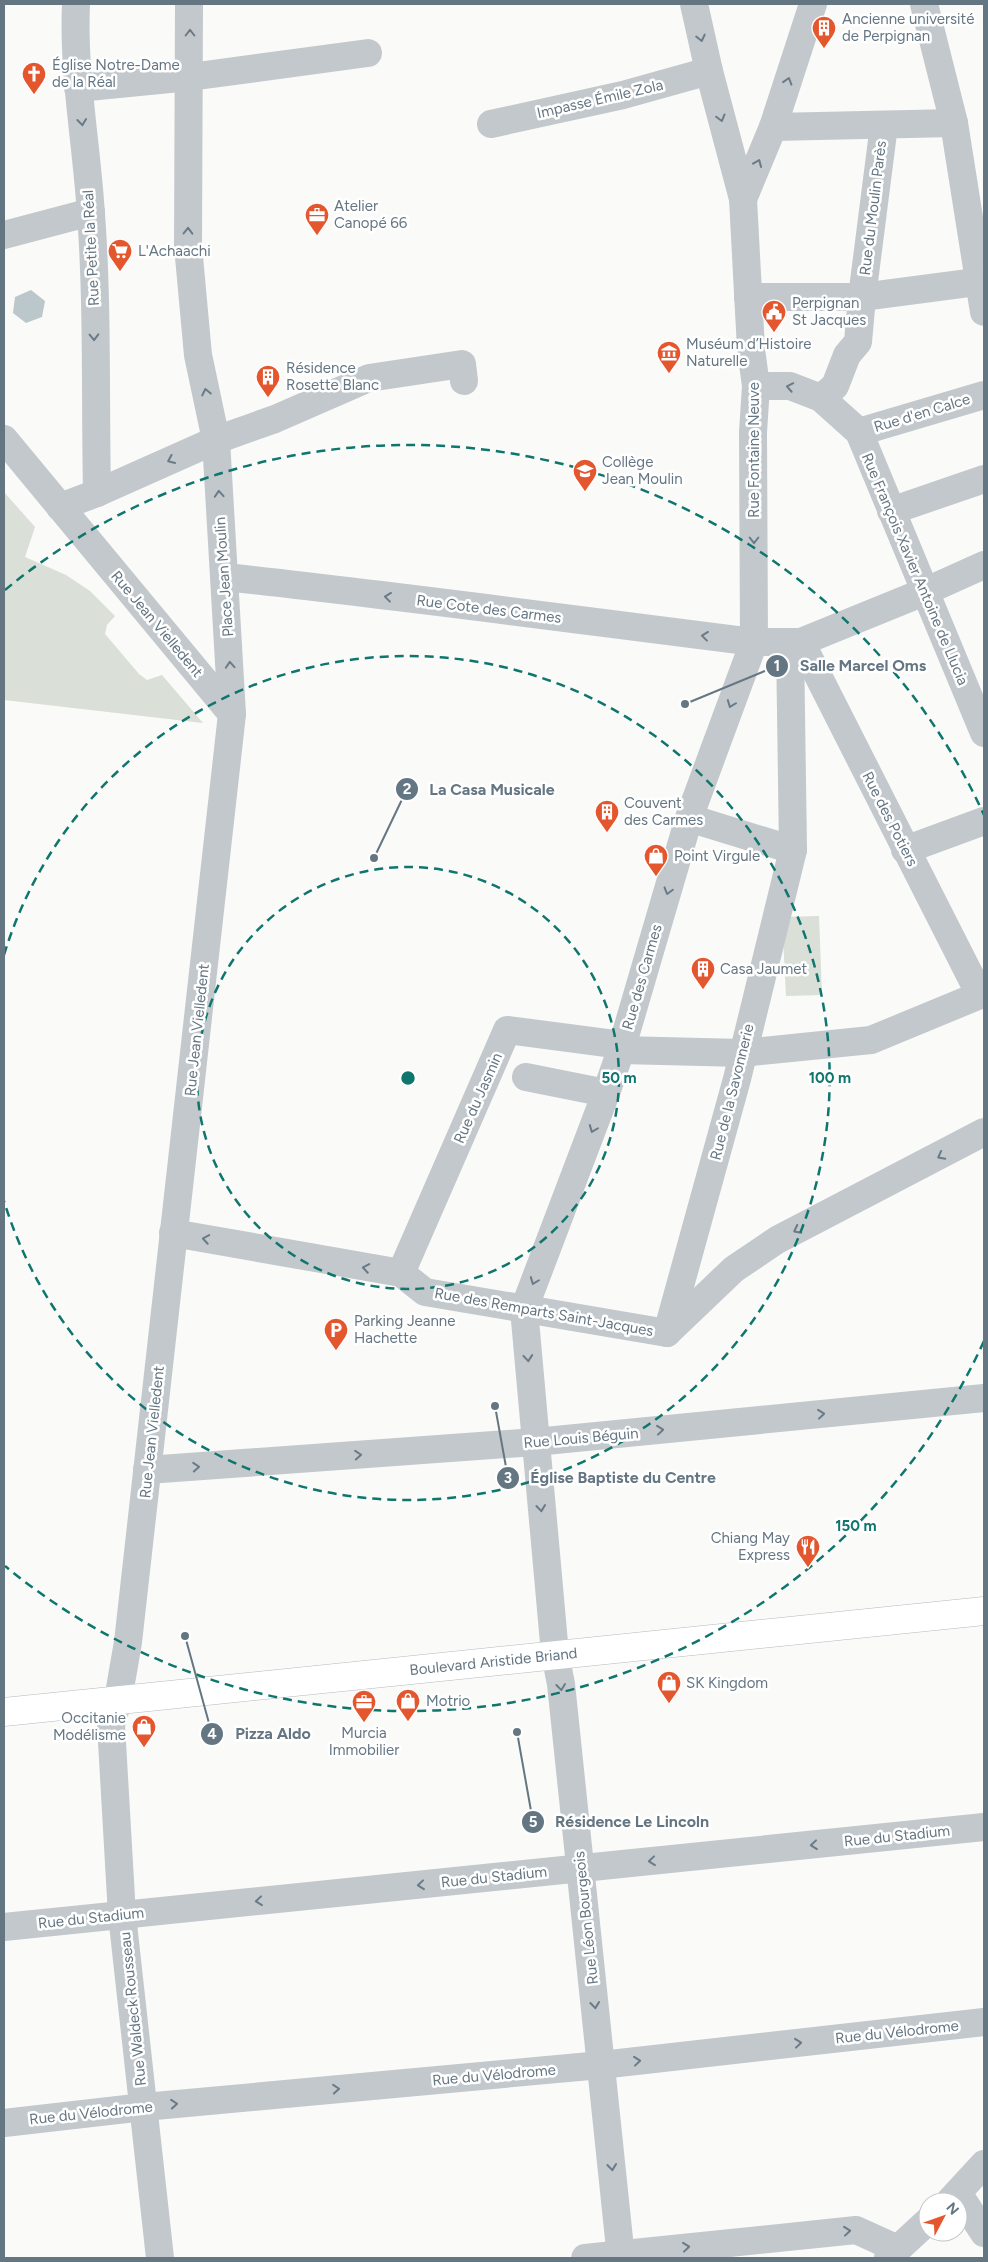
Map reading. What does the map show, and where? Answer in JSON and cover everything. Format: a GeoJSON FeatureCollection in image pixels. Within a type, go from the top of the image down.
{"type":"FeatureCollection","features":[{"type":"Feature","properties":{"kind":"main road","name":"Boulevard Aristide Briand"},"geometry":{"type":"LineString","coordinates":[[4,1712],[984,1611]]}},
{"type":"Feature","properties":{"kind":"street","name":"Rue Petite la Réal"},"geometry":{"type":"LineString","coordinates":[[76,4],[75,58],[91,212],[97,493]]}},
{"type":"Feature","properties":{"kind":"street","name":"Place Jean Moulin"},"geometry":{"type":"LineString","coordinates":[[189,4],[188,246],[198,355],[216,440],[232,714]]}},
{"type":"Feature","properties":{"kind":"street"},"geometry":{"type":"LineString","coordinates":[[694,4],[709,71],[743,199]]}},
{"type":"Feature","properties":{"kind":"street"},"geometry":{"type":"LineString","coordinates":[[743,199],[774,128],[813,4]]}},
{"type":"Feature","properties":{"kind":"street"},"geometry":{"type":"LineString","coordinates":[[929,5],[954,123],[982,281],[984,312]]}},
{"type":"Feature","properties":{"kind":"street"},"geometry":{"type":"LineString","coordinates":[[78,88],[190,77],[368,53]]}},
{"type":"Feature","properties":{"kind":"street","name":"Impasse Émile Zola"},"geometry":{"type":"LineString","coordinates":[[491,124],[623,95],[709,71]]}},
{"type":"Feature","properties":{"kind":"street"},"geometry":{"type":"LineString","coordinates":[[774,128],[954,123]]}},
{"type":"Feature","properties":{"kind":"street","name":"Rue du Moulin Parès"},"geometry":{"type":"LineString","coordinates":[[821,398],[835,386],[847,355],[858,342],[884,125]]}},
{"type":"Feature","properties":{"kind":"street","name":"Rue Fontaine Neuve"},"geometry":{"type":"LineString","coordinates":[[743,199],[748,297],[756,386],[753,432],[754,642]]}},
{"type":"Feature","properties":{"kind":"street"},"geometry":{"type":"LineString","coordinates":[[4,235],[91,212]]}},
{"type":"Feature","properties":{"kind":"street"},"geometry":{"type":"LineString","coordinates":[[748,297],[862,297],[982,281]]}},
{"type":"Feature","properties":{"kind":"street"},"geometry":{"type":"LineString","coordinates":[[60,507],[97,493],[216,440],[275,419],[369,378],[463,372]]}},
{"type":"Feature","properties":{"kind":"street"},"geometry":{"type":"LineString","coordinates":[[756,386],[790,386],[821,398],[859,432]]}},
{"type":"Feature","properties":{"kind":"street","name":"Rue d'en Calce"},"geometry":{"type":"LineString","coordinates":[[859,432],[984,395]]}},
{"type":"Feature","properties":{"kind":"street","name":"Rue François Xavier Antoine de Llucia"},"geometry":{"type":"LineString","coordinates":[[859,432],[924,592],[982,725]]}},
{"type":"Feature","properties":{"kind":"street","name":"Rue Jean Vielledent"},"geometry":{"type":"LineString","coordinates":[[4,440],[232,714],[148,1470],[128,1642],[118,1700]]}},
{"type":"Feature","properties":{"kind":"street"},"geometry":{"type":"LineString","coordinates":[[891,511],[984,479]]}},
{"type":"Feature","properties":{"kind":"street"},"geometry":{"type":"LineString","coordinates":[[796,642],[924,592],[984,565]]}},
{"type":"Feature","properties":{"kind":"street","name":"Rue Cote des Carmes"},"geometry":{"type":"LineString","coordinates":[[225,577],[405,599],[466,596],[754,642],[796,642]]}},
{"type":"Feature","properties":{"kind":"street","name":"Rue des Carmes"},"geometry":{"type":"LineString","coordinates":[[524,1309],[622,1048],[689,818],[754,642]]}},
{"type":"Feature","properties":{"kind":"street","name":"Rue de la Savonnerie"},"geometry":{"type":"LineString","coordinates":[[666,1332],[738,1079],[742,1053],[792,850],[796,642]]}},
{"type":"Feature","properties":{"kind":"street","name":"Rue des Potiers"},"geometry":{"type":"LineString","coordinates":[[742,1053],[871,1040],[980,995],[796,642]]}},
{"type":"Feature","properties":{"kind":"street"},"geometry":{"type":"LineString","coordinates":[[689,818],[792,850]]}},
{"type":"Feature","properties":{"kind":"street"},"geometry":{"type":"LineString","coordinates":[[905,850],[984,821]]}},
{"type":"Feature","properties":{"kind":"street","name":"Rue du Jasmin"},"geometry":{"type":"LineString","coordinates":[[401,1273],[507,1030],[622,1048]]}},
{"type":"Feature","properties":{"kind":"street"},"geometry":{"type":"LineString","coordinates":[[622,1048],[742,1053]]}},
{"type":"Feature","properties":{"kind":"street"},"geometry":{"type":"LineString","coordinates":[[526,1077],[606,1093]]}},
{"type":"Feature","properties":{"kind":"street","name":"Rue des Remparts Saint-Jacques"},"geometry":{"type":"LineString","coordinates":[[173,1233],[401,1273],[425,1292],[666,1332],[734,1269],[778,1240],[984,1132]]}},
{"type":"Feature","properties":{"kind":"street","name":"Rue Léon Bourgeois"},"geometry":{"type":"LineString","coordinates":[[524,1309],[555,1654],[561,1684],[621,2256]]}},
{"type":"Feature","properties":{"kind":"street","name":"Rue Louis Béguin"},"geometry":{"type":"LineString","coordinates":[[148,1470],[535,1442],[984,1398]]}},
{"type":"Feature","properties":{"kind":"street","name":"Rue Waldeck Rousseau"},"geometry":{"type":"LineString","coordinates":[[118,1700],[111,1725],[122,1915],[160,2258]]}},
{"type":"Feature","properties":{"kind":"street","name":"Rue du Stadium"},"geometry":{"type":"LineString","coordinates":[[4,1927],[984,1828]]}},
{"type":"Feature","properties":{"kind":"street","name":"Rue du Vélodrome"},"geometry":{"type":"LineString","coordinates":[[4,2123],[144,2107],[601,2065],[984,2022]]}},
{"type":"Feature","properties":{"kind":"street"},"geometry":{"type":"LineString","coordinates":[[958,2192],[984,2164]]}},
{"type":"Feature","properties":{"kind":"street"},"geometry":{"type":"LineString","coordinates":[[968,2214],[984,2232]]}},
{"type":"Feature","properties":{"kind":"street"},"geometry":{"type":"LineString","coordinates":[[585,2258],[621,2256],[856,2230],[893,2254],[918,2230]]}},
{"type":"Feature","properties":{"kind":"shaded area"},"geometry":{"type":"Polygon","coordinates":[[[31,290],[45,301],[42,317],[26,323],[13,313],[15,297],[31,290]]]}},
{"type":"Feature","properties":{"kind":"shaded area"},"geometry":{"type":"Polygon","coordinates":[[[4,492],[35,527],[25,557],[66,575],[90,591],[115,616],[107,625],[105,634],[139,674],[147,680],[162,675],[203,723],[4,700],[4,492]]]}},
{"type":"Feature","properties":{"kind":"shaded area"},"geometry":{"type":"Polygon","coordinates":[[[819,916],[822,995],[786,996],[782,917],[819,916]]]}},
{"type":"Feature","properties":{"kind":"place","name":"Ancienne université de Perpignan"},"geometry":{"type":"Point","coordinates":[824,49]}},
{"type":"Feature","properties":{"kind":"place","name":"Église Notre-Dame de la Réal"},"geometry":{"type":"Point","coordinates":[34,95]}},
{"type":"Feature","properties":{"kind":"place","name":"Atelier Canopé 66"},"geometry":{"type":"Point","coordinates":[317,236]}},
{"type":"Feature","properties":{"kind":"place","name":"L'Achaachi"},"geometry":{"type":"Point","coordinates":[120,272]}},
{"type":"Feature","properties":{"kind":"place","name":"Perpignan St Jacques"},"geometry":{"type":"Point","coordinates":[774,333]}},
{"type":"Feature","properties":{"kind":"place","name":"Muséum d’Histoire Naturelle"},"geometry":{"type":"Point","coordinates":[669,374]}},
{"type":"Feature","properties":{"kind":"place","name":"Résidence Rosette Blanc"},"geometry":{"type":"Point","coordinates":[268,398]}},
{"type":"Feature","properties":{"kind":"place","name":"Collège Jean Moulin"},"geometry":{"type":"Point","coordinates":[585,492]}},
{"type":"Feature","properties":{"kind":"place","name":"Salle Marcel Oms"},"geometry":{"type":"Point","coordinates":[685,704]}},
{"type":"Feature","properties":{"kind":"place","name":"Couvent des Carmes"},"geometry":{"type":"Point","coordinates":[607,833]}},
{"type":"Feature","properties":{"kind":"place","name":"La Casa Musicale"},"geometry":{"type":"Point","coordinates":[374,858]}},
{"type":"Feature","properties":{"kind":"place","name":"Point Virgule"},"geometry":{"type":"Point","coordinates":[656,877]}},
{"type":"Feature","properties":{"kind":"place","name":"Casa Jaumet"},"geometry":{"type":"Point","coordinates":[703,990]}},
{"type":"Feature","properties":{"kind":"place","name":"Parking Jeanne Hachette"},"geometry":{"type":"Point","coordinates":[336,1351]}},
{"type":"Feature","properties":{"kind":"place","name":"Église Baptiste du Centre"},"geometry":{"type":"Point","coordinates":[495,1406]}},
{"type":"Feature","properties":{"kind":"place","name":"Chiang May Express"},"geometry":{"type":"Point","coordinates":[808,1568]}},
{"type":"Feature","properties":{"kind":"place","name":"Pizza Aldo"},"geometry":{"type":"Point","coordinates":[185,1636]}},
{"type":"Feature","properties":{"kind":"place","name":"SK Kingdom"},"geometry":{"type":"Point","coordinates":[669,1704]}},
{"type":"Feature","properties":{"kind":"place","name":"Motrio"},"geometry":{"type":"Point","coordinates":[408,1722]}},
{"type":"Feature","properties":{"kind":"place","name":"Murcia Immobilier"},"geometry":{"type":"Point","coordinates":[364,1723]}},
{"type":"Feature","properties":{"kind":"place","name":"Résidence Le Lincoln"},"geometry":{"type":"Point","coordinates":[517,1732]}},
{"type":"Feature","properties":{"kind":"place","name":"Occitanie Modélisme"},"geometry":{"type":"Point","coordinates":[144,1748]}}]}
